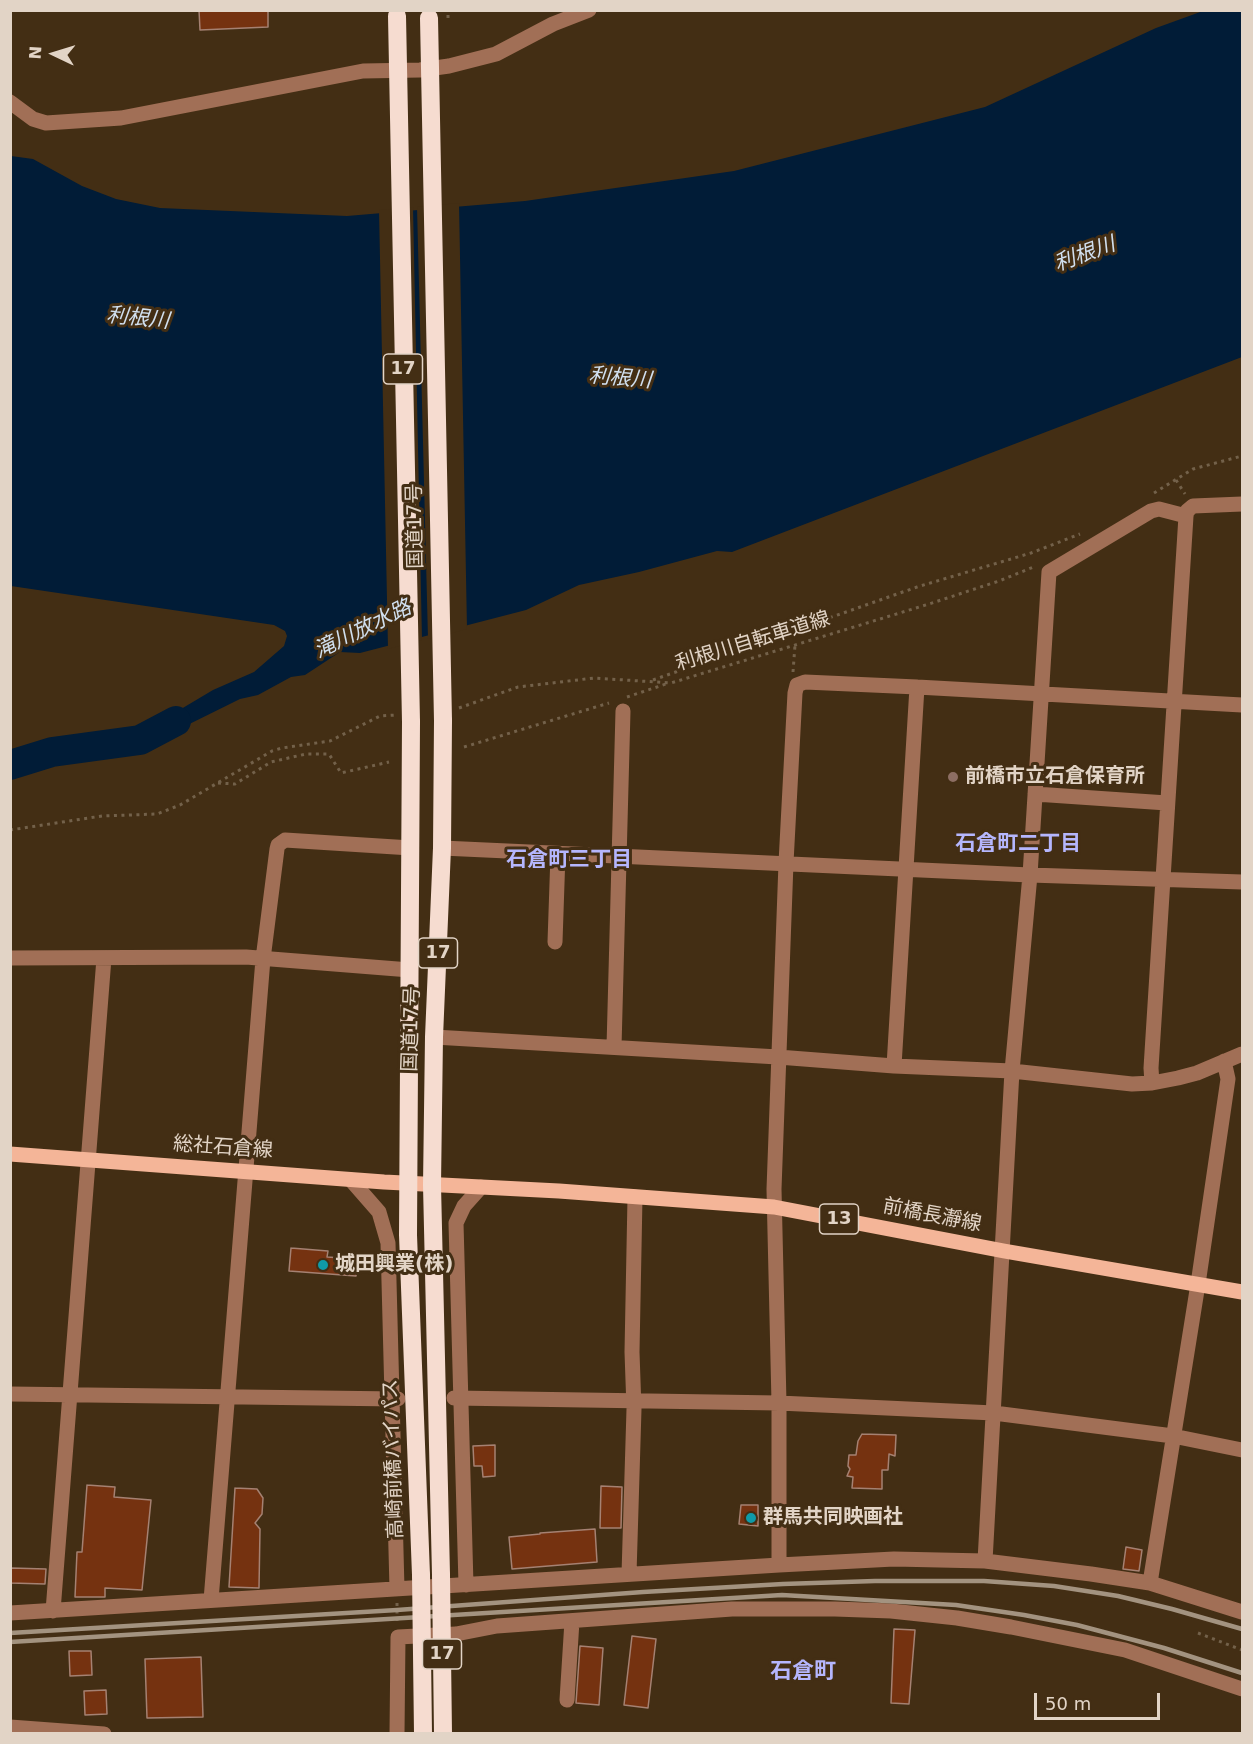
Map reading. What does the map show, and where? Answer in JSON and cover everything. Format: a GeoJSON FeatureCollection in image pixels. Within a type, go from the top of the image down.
{"type":"FeatureCollection","features":[{"type":"Feature","properties":{"kind":"highway","name":"国道17号"},"geometry":{"type":"LineString","coordinates":[[396,13],[406,718],[411,848],[408,1183]]}},
{"type":"Feature","properties":{"kind":"highway","name":"国道17号"},"geometry":{"type":"LineString","coordinates":[[429,14],[447,715],[434,1037],[432,1185]]}},
{"type":"Feature","properties":{"kind":"highway","name":"高崎前橋バイパス"},"geometry":{"type":"LineString","coordinates":[[408,1183],[421,1575],[423,1734]]}},
{"type":"Feature","properties":{"kind":"highway","name":"17"},"geometry":{"type":"LineString","coordinates":[[432,1185],[443,1734]]}},
{"type":"Feature","properties":{"kind":"main road","name":"総社石倉線"},"geometry":{"type":"LineString","coordinates":[[10,1154],[432,1185]]}},
{"type":"Feature","properties":{"kind":"main road","name":"前橋長瀞線"},"geometry":{"type":"LineString","coordinates":[[432,1185],[774,1207],[1004,1251],[1242,1292]]}},
{"type":"Feature","properties":{"kind":"street"},"geometry":{"type":"LineString","coordinates":[[10,102],[33,119],[46,123],[122,118],[363,70],[420,70],[449,66],[496,54],[553,24],[589,10]]}},
{"type":"Feature","properties":{"kind":"street"},"geometry":{"type":"LineString","coordinates":[[1152,1083],[1151,1068],[1186,516],[1187,511],[1193,506],[1242,504]]}},
{"type":"Feature","properties":{"kind":"street"},"geometry":{"type":"LineString","coordinates":[[985,1561],[1004,1251],[1012,1071],[1030,875],[1049,572],[1151,512],[1159,509],[1186,516]]}},
{"type":"Feature","properties":{"kind":"street"},"geometry":{"type":"LineString","coordinates":[[779,1565],[779,1403],[774,1207],[786,863],[797,685],[805,682],[917,687],[1242,705]]}},
{"type":"Feature","properties":{"kind":"street"},"geometry":{"type":"LineString","coordinates":[[894,1066],[908,869],[917,687]]}},
{"type":"Feature","properties":{"kind":"street"},"geometry":{"type":"LineString","coordinates":[[614,1047],[618,704]]}},
{"type":"Feature","properties":{"kind":"street"},"geometry":{"type":"LineString","coordinates":[[1035,794],[1167,803]]}},
{"type":"Feature","properties":{"kind":"street"},"geometry":{"type":"LineString","coordinates":[[211,1600],[263,959],[277,849],[285,840],[411,848]]}},
{"type":"Feature","properties":{"kind":"street"},"geometry":{"type":"LineString","coordinates":[[442,848],[1030,875],[1242,882]]}},
{"type":"Feature","properties":{"kind":"street"},"geometry":{"type":"LineString","coordinates":[[555,942],[558,854]]}},
{"type":"Feature","properties":{"kind":"street"},"geometry":{"type":"LineString","coordinates":[[10,958],[263,959],[410,970]]}},
{"type":"Feature","properties":{"kind":"street"},"geometry":{"type":"LineString","coordinates":[[53,1611],[104,958]]}},
{"type":"Feature","properties":{"kind":"street"},"geometry":{"type":"LineString","coordinates":[[434,1037],[894,1066],[1012,1071],[1132,1084],[1152,1083],[1197,1072],[1242,1054]]}},
{"type":"Feature","properties":{"kind":"street"},"geometry":{"type":"LineString","coordinates":[[1149,1583],[1198,1284],[1228,1079],[1224,1061]]}},
{"type":"Feature","properties":{"kind":"street"},"geometry":{"type":"LineString","coordinates":[[351,1180],[375,1206],[387,1235],[395,1399],[397,1589]]}},
{"type":"Feature","properties":{"kind":"street"},"geometry":{"type":"LineString","coordinates":[[466,1585],[457,1398],[456,1223],[464,1206],[481,1187]]}},
{"type":"Feature","properties":{"kind":"street"},"geometry":{"type":"LineString","coordinates":[[629,1574],[634,1401],[632,1352],[635,1197]]}},
{"type":"Feature","properties":{"kind":"street"},"geometry":{"type":"LineString","coordinates":[[10,1394],[395,1399]]}},
{"type":"Feature","properties":{"kind":"street"},"geometry":{"type":"LineString","coordinates":[[457,1398],[779,1403],[994,1413],[1173,1436],[1242,1450]]}},
{"type":"Feature","properties":{"kind":"street"},"geometry":{"type":"LineString","coordinates":[[10,1613],[894,1559],[985,1561],[1036,1566],[1149,1583],[1242,1612]]}},
{"type":"Feature","properties":{"kind":"street"},"geometry":{"type":"LineString","coordinates":[[397,1734],[398,1637],[456,1635],[497,1626],[732,1609],[880,1611],[1011,1626],[1125,1650],[1242,1689]]}},
{"type":"Feature","properties":{"kind":"street"},"geometry":{"type":"LineString","coordinates":[[567,1700],[572,1621]]}},
{"type":"Feature","properties":{"kind":"street"},"geometry":{"type":"LineString","coordinates":[[10,1726],[104,1734]]}},
{"type":"Feature","properties":{"kind":"path"},"geometry":{"type":"LineString","coordinates":[[448,10],[448,18]]}},
{"type":"Feature","properties":{"kind":"path"},"geometry":{"type":"LineString","coordinates":[[1150,496],[1204,466],[1242,456]]}},
{"type":"Feature","properties":{"kind":"path"},"geometry":{"type":"LineString","coordinates":[[1176,480],[1188,499]]}},
{"type":"Feature","properties":{"kind":"path"},"geometry":{"type":"LineString","coordinates":[[651,681],[916,587],[1031,553],[1080,533],[1083,538]]}},
{"type":"Feature","properties":{"kind":"path","name":"利根川自転車道線"},"geometry":{"type":"LineString","coordinates":[[447,715],[518,687],[594,678],[671,682],[949,598],[1041,564]]}},
{"type":"Feature","properties":{"kind":"path"},"geometry":{"type":"LineString","coordinates":[[794,657],[795,645]]}},
{"type":"Feature","properties":{"kind":"path"},"geometry":{"type":"LineString","coordinates":[[464,747],[618,704],[671,682]]}},
{"type":"Feature","properties":{"kind":"path"},"geometry":{"type":"LineString","coordinates":[[10,830],[102,816],[157,814],[180,805],[282,748],[330,741],[380,716],[406,718]]}},
{"type":"Feature","properties":{"kind":"path"},"geometry":{"type":"LineString","coordinates":[[218,782],[236,784],[271,762],[306,754],[329,754],[341,772],[389,762]]}},
{"type":"Feature","properties":{"kind":"path"},"geometry":{"type":"LineString","coordinates":[[397,1589],[398,1637]]}},
{"type":"Feature","properties":{"kind":"path"},"geometry":{"type":"LineString","coordinates":[[1198,1633],[1242,1650]]}},
{"type":"Feature","properties":{"kind":"water","name":"利根川"},"geometry":{"type":"Polygon","coordinates":[[[1203,11],[1242,11],[1242,357],[732,552],[717,551],[579,585],[526,610],[360,653],[340,652],[305,675],[291,677],[258,695],[240,699],[153,742],[140,740],[171,715],[213,690],[254,672],[284,646],[287,636],[285,631],[274,625],[11,586],[11,156],[33,159],[82,186],[116,199],[160,208],[347,216],[525,201],[734,171],[985,107],[1156,28],[1203,11]]]}},
{"type":"Feature","properties":{"kind":"pier"},"geometry":{"type":"Polygon","coordinates":[[[459,203],[467,629],[428,639],[417,207],[459,203]]]}},
{"type":"Feature","properties":{"kind":"pier"},"geometry":{"type":"Polygon","coordinates":[[[413,207],[422,640],[388,649],[379,210],[413,207]]]}},
{"type":"Feature","properties":{"kind":"building"},"geometry":{"type":"Polygon","coordinates":[[[199,10],[268,10],[268,27],[200,30],[199,10]]]}},
{"type":"Feature","properties":{"kind":"building","name":"城田興業(株)"},"geometry":{"type":"Polygon","coordinates":[[[291,1248],[328,1251],[327,1257],[357,1259],[356,1276],[289,1271],[291,1248]]]}},
{"type":"Feature","properties":{"kind":"building"},"geometry":{"type":"Polygon","coordinates":[[[862,1434],[896,1435],[895,1456],[889,1454],[888,1470],[882,1470],[882,1489],[852,1488],[853,1477],[847,1476],[850,1469],[849,1455],[856,1455],[858,1441],[862,1434]]]}},
{"type":"Feature","properties":{"kind":"building"},"geometry":{"type":"Polygon","coordinates":[[[495,1445],[495,1476],[483,1477],[482,1466],[474,1466],[473,1446],[495,1445]]]}},
{"type":"Feature","properties":{"kind":"building"},"geometry":{"type":"Polygon","coordinates":[[[87,1485],[115,1487],[114,1497],[151,1500],[142,1590],[105,1588],[105,1597],[75,1597],[77,1552],[82,1552],[87,1485]]]}},
{"type":"Feature","properties":{"kind":"building"},"geometry":{"type":"Polygon","coordinates":[[[601,1486],[622,1487],[621,1528],[600,1528],[601,1486]]]}},
{"type":"Feature","properties":{"kind":"building"},"geometry":{"type":"Polygon","coordinates":[[[235,1488],[257,1489],[263,1498],[262,1514],[255,1523],[260,1529],[259,1588],[229,1587],[235,1488]]]}},
{"type":"Feature","properties":{"kind":"building","name":"群馬共同映画社"},"geometry":{"type":"Polygon","coordinates":[[[741,1505],[758,1505],[758,1526],[739,1524],[741,1505]]]}},
{"type":"Feature","properties":{"kind":"building"},"geometry":{"type":"Polygon","coordinates":[[[595,1529],[597,1562],[512,1569],[509,1537],[595,1529]]]}},
{"type":"Feature","properties":{"kind":"building"},"geometry":{"type":"Polygon","coordinates":[[[1126,1547],[1142,1550],[1139,1571],[1123,1569],[1126,1547]]]}},
{"type":"Feature","properties":{"kind":"building"},"geometry":{"type":"Polygon","coordinates":[[[11,1568],[46,1569],[45,1584],[11,1583],[11,1568]]]}},
{"type":"Feature","properties":{"kind":"building"},"geometry":{"type":"Polygon","coordinates":[[[894,1629],[915,1630],[909,1704],[891,1703],[894,1629]]]}},
{"type":"Feature","properties":{"kind":"building"},"geometry":{"type":"Polygon","coordinates":[[[632,1636],[656,1639],[648,1708],[624,1705],[632,1636]]]}},
{"type":"Feature","properties":{"kind":"building"},"geometry":{"type":"Polygon","coordinates":[[[580,1646],[603,1648],[599,1705],[576,1703],[580,1646]]]}},
{"type":"Feature","properties":{"kind":"building"},"geometry":{"type":"Polygon","coordinates":[[[69,1651],[91,1651],[92,1675],[70,1676],[69,1651]]]}},
{"type":"Feature","properties":{"kind":"building"},"geometry":{"type":"Polygon","coordinates":[[[201,1657],[203,1717],[147,1718],[145,1659],[201,1657]]]}},
{"type":"Feature","properties":{"kind":"building"},"geometry":{"type":"Polygon","coordinates":[[[106,1690],[107,1714],[85,1715],[84,1691],[106,1690]]]}},
{"type":"Feature","properties":{"kind":"waterway","name":"滝川放水路"},"geometry":{"type":"LineString","coordinates":[[10,765],[52,752],[140,740],[176,721]]}},
{"type":"Feature","properties":{"kind":"railway"},"geometry":{"type":"LineString","coordinates":[[10,1633],[397,1610],[643,1592],[875,1581],[984,1581],[1054,1586],[1118,1596],[1242,1629]]}},
{"type":"Feature","properties":{"kind":"railway"},"geometry":{"type":"LineString","coordinates":[[10,1642],[782,1595],[956,1605],[1024,1615],[1077,1625],[1164,1648],[1242,1673]]}},
{"type":"Feature","properties":{"kind":"place","name":"前橋市立石倉保育所"},"geometry":{"type":"Point","coordinates":[953,777]}},
{"type":"Feature","properties":{"kind":"place","name":"城田興業(株)"},"geometry":{"type":"Point","coordinates":[323,1265]}},
{"type":"Feature","properties":{"kind":"place","name":"群馬共同映画社"},"geometry":{"type":"Point","coordinates":[751,1518]}},
{"type":"Feature","properties":{"kind":"district","name":"石倉町二丁目"},"geometry":{"type":"Point","coordinates":[1018,845]}},
{"type":"Feature","properties":{"kind":"district","name":"石倉町三丁目"},"geometry":{"type":"Point","coordinates":[569,861]}},
{"type":"Feature","properties":{"kind":"district","name":"石倉町"},"geometry":{"type":"Point","coordinates":[803,1672]}}]}
